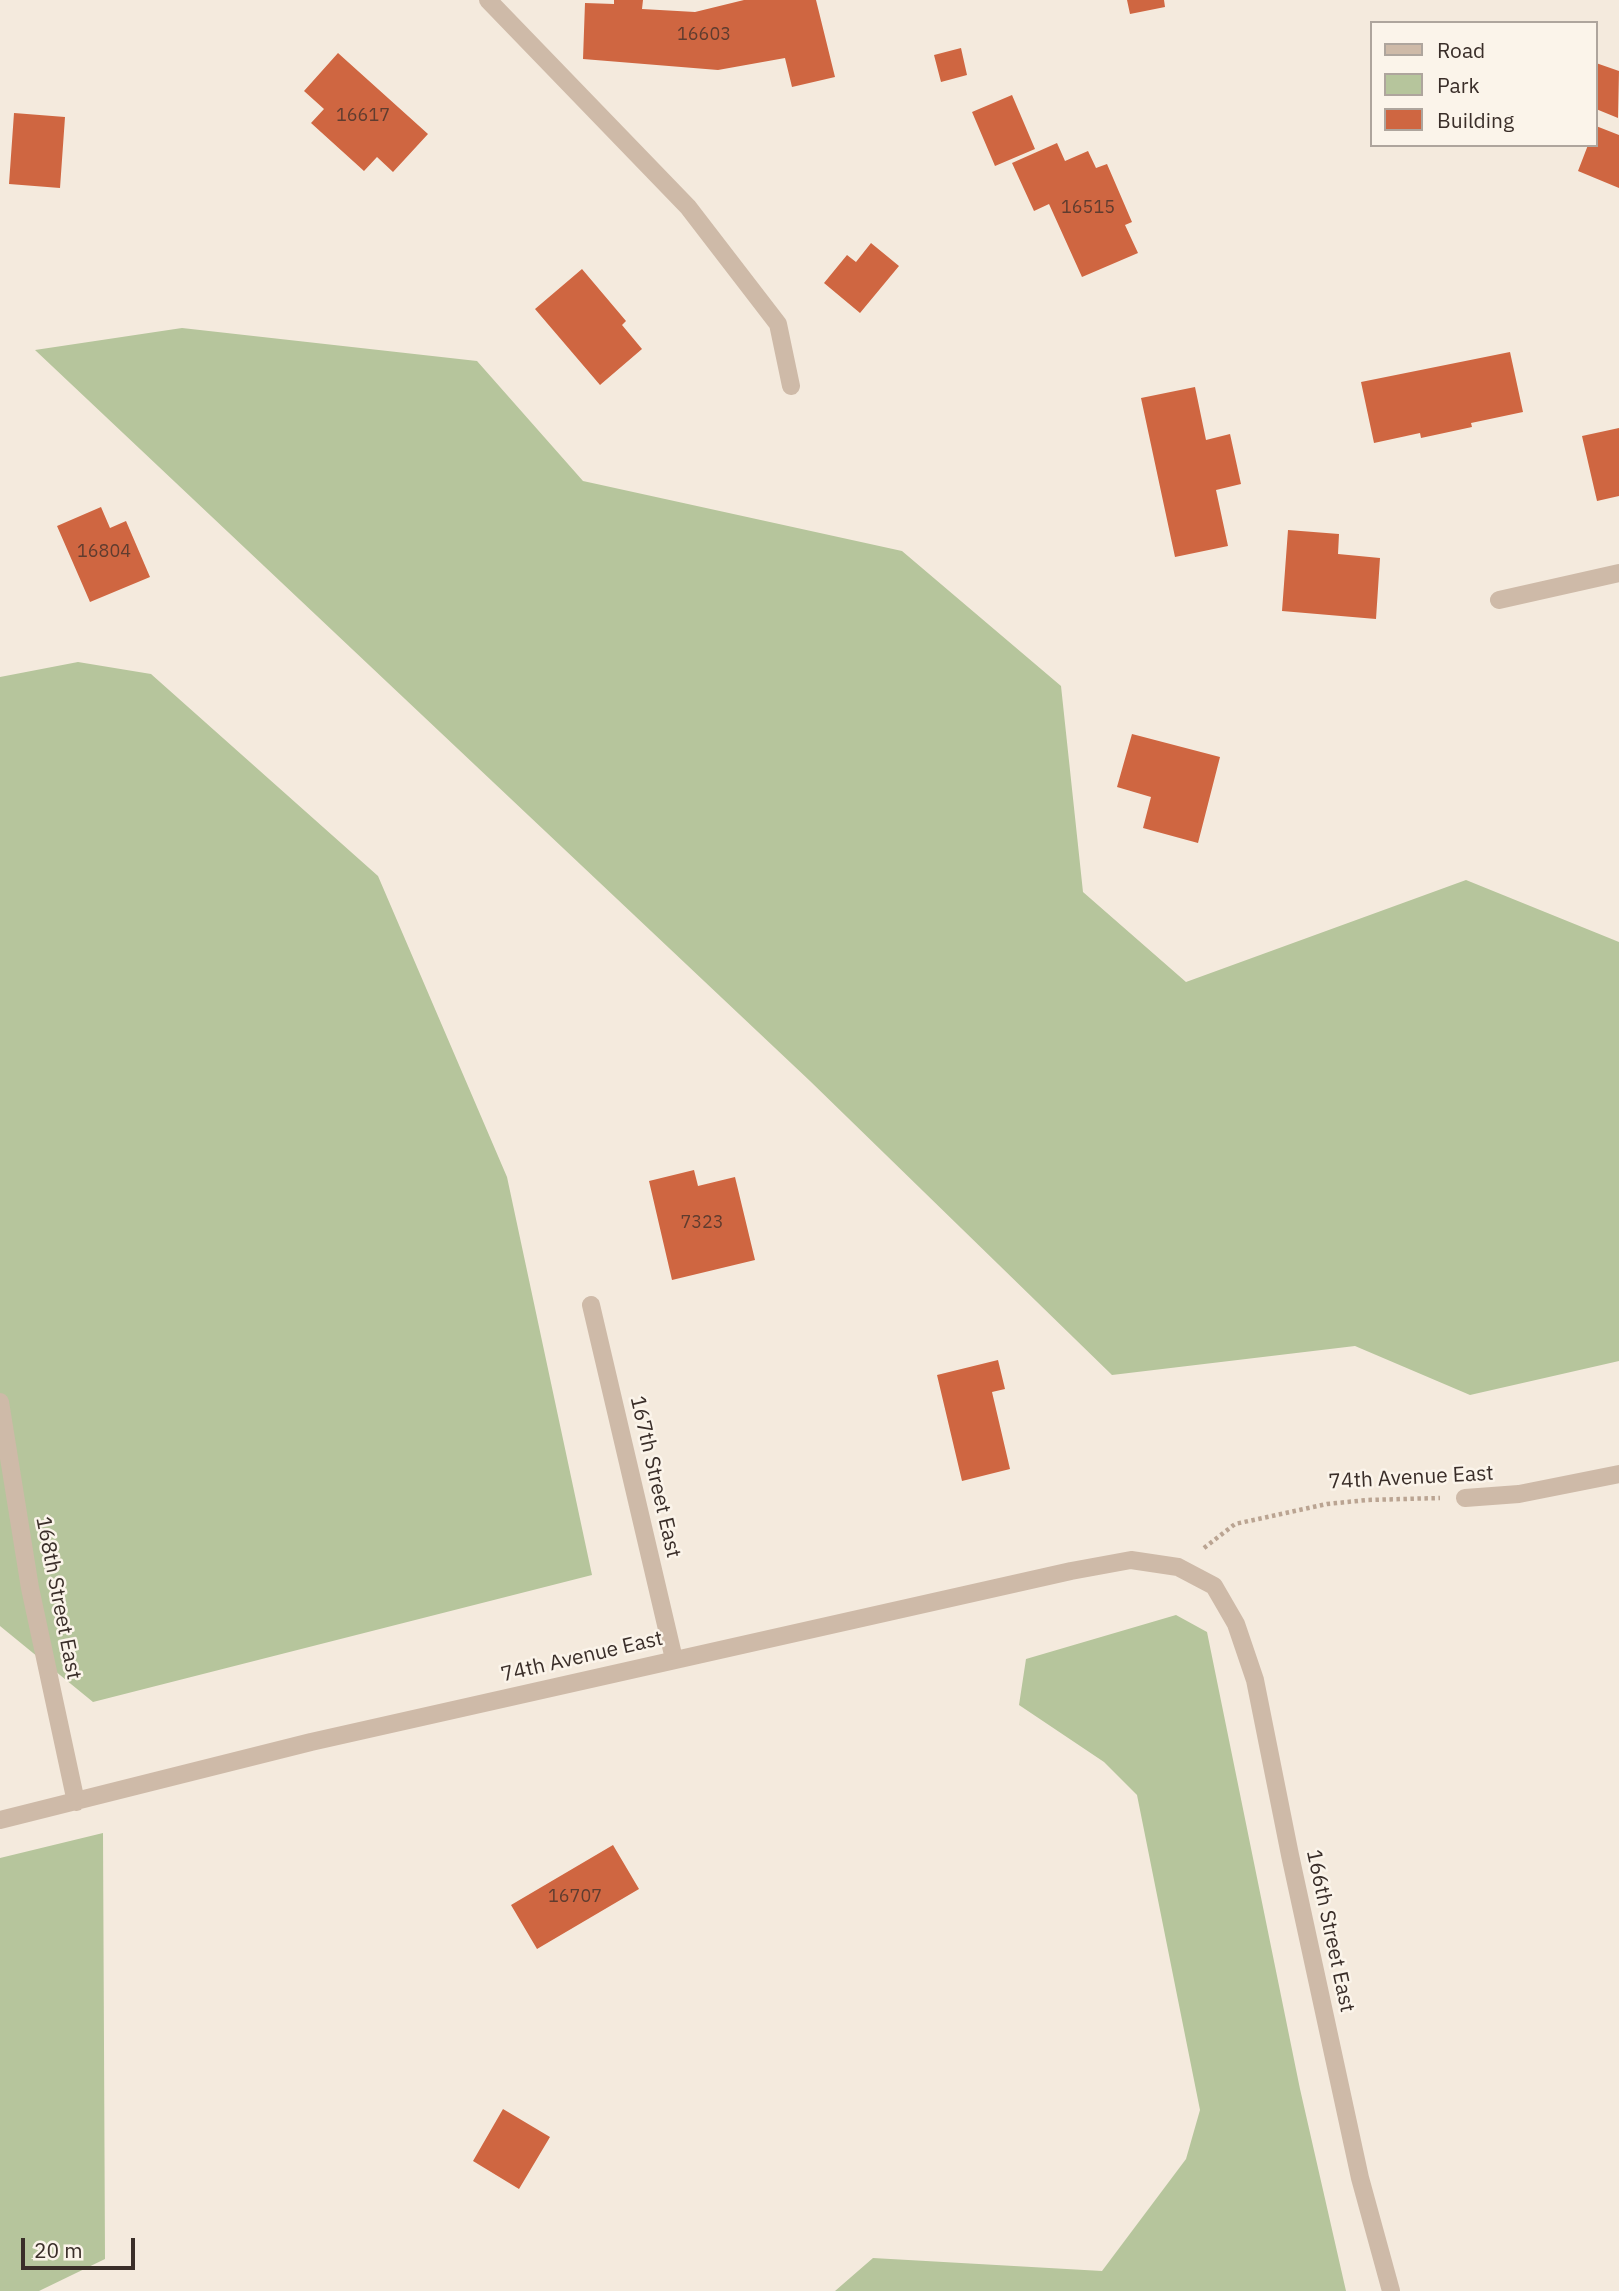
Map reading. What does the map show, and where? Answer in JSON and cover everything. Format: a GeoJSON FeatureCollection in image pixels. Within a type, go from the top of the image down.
{"type":"FeatureCollection","features":[{"type":"Feature","properties":{"kind":"street"},"geometry":{"type":"LineString","coordinates":[[488,0],[688,207],[778,324],[791,386]]}},
{"type":"Feature","properties":{"kind":"street"},"geometry":{"type":"LineString","coordinates":[[1499,600],[1619,573]]}},
{"type":"Feature","properties":{"kind":"street","name":"167th Street East"},"geometry":{"type":"LineString","coordinates":[[591,1305],[674,1659]]}},
{"type":"Feature","properties":{"kind":"street","name":"168th Street East"},"geometry":{"type":"LineString","coordinates":[[0,1402],[30,1588],[76,1802]]}},
{"type":"Feature","properties":{"kind":"street","name":"74th Avenue East"},"geometry":{"type":"LineString","coordinates":[[1465,1498],[1519,1494],[1619,1474]]}},
{"type":"Feature","properties":{"kind":"street","name":"74th Avenue East"},"geometry":{"type":"LineString","coordinates":[[0,1820],[311,1742],[1131,1559],[1178,1567],[1214,1586]]}},
{"type":"Feature","properties":{"kind":"street","name":"166th Street East"},"geometry":{"type":"LineString","coordinates":[[1214,1586],[1236,1624],[1255,1680],[1354,2151],[1391,2291]]}},
{"type":"Feature","properties":{"kind":"path","name":"74th Avenue East"},"geometry":{"type":"LineString","coordinates":[[1178,1567],[1235,1524],[1327,1504],[1367,1500],[1465,1498]]}},
{"type":"Feature","properties":{"kind":"green space"},"geometry":{"type":"Polygon","coordinates":[[[182,328],[477,361],[583,481],[902,551],[1061,686],[1083,892],[1186,982],[1466,880],[1619,942],[1619,1361],[1470,1395],[1355,1346],[1112,1375],[810,1081],[35,350],[182,328]]]}},
{"type":"Feature","properties":{"kind":"green space"},"geometry":{"type":"Polygon","coordinates":[[[78,662],[151,674],[378,876],[507,1177],[592,1575],[93,1702],[0,1626],[0,677],[78,662]]]}},
{"type":"Feature","properties":{"kind":"green space"},"geometry":{"type":"Polygon","coordinates":[[[1176,1615],[1207,1632],[1300,2089],[1346,2291],[835,2291],[873,2258],[1102,2271],[1186,2159],[1200,2110],[1137,1795],[1104,1762],[1019,1705],[1026,1659],[1176,1615]]]}},
{"type":"Feature","properties":{"kind":"green space"},"geometry":{"type":"Polygon","coordinates":[[[103,1833],[105,2259],[39,2291],[0,2291],[0,1858],[103,1833]]]}},
{"type":"Feature","properties":{"kind":"building"},"geometry":{"type":"Polygon","coordinates":[[[614,0],[643,0],[642,9],[695,12],[744,0],[816,0],[835,77],[792,87],[785,58],[718,70],[583,59],[585,3],[614,4],[614,0]]]}},
{"type":"Feature","properties":{"kind":"building"},"geometry":{"type":"Polygon","coordinates":[[[1127,0],[1164,0],[1165,7],[1130,14],[1127,0]]]}},
{"type":"Feature","properties":{"kind":"building"},"geometry":{"type":"Polygon","coordinates":[[[961,48],[967,75],[941,82],[934,55],[961,48]]]}},
{"type":"Feature","properties":{"kind":"building"},"geometry":{"type":"Polygon","coordinates":[[[338,53],[428,134],[393,172],[377,157],[364,171],[311,123],[324,109],[304,91],[338,53]]]}},
{"type":"Feature","properties":{"kind":"building"},"geometry":{"type":"Polygon","coordinates":[[[1598,64],[1619,71],[1618,118],[1598,110],[1598,64]]]}},
{"type":"Feature","properties":{"kind":"building"},"geometry":{"type":"Polygon","coordinates":[[[1012,95],[1035,149],[995,166],[972,112],[1012,95]]]}},
{"type":"Feature","properties":{"kind":"building"},"geometry":{"type":"Polygon","coordinates":[[[14,113],[65,117],[60,188],[9,184],[14,113]]]}},
{"type":"Feature","properties":{"kind":"building"},"geometry":{"type":"Polygon","coordinates":[[[1598,127],[1619,135],[1619,188],[1578,171],[1587,147],[1598,147],[1598,127]]]}},
{"type":"Feature","properties":{"kind":"building"},"geometry":{"type":"Polygon","coordinates":[[[1057,143],[1065,161],[1088,151],[1096,168],[1107,164],[1132,222],[1125,225],[1138,253],[1082,277],[1049,204],[1034,211],[1012,163],[1057,143]]]}},
{"type":"Feature","properties":{"kind":"building"},"geometry":{"type":"Polygon","coordinates":[[[871,243],[899,266],[860,313],[824,283],[847,255],[856,262],[871,243]]]}},
{"type":"Feature","properties":{"kind":"building"},"geometry":{"type":"Polygon","coordinates":[[[582,269],[626,321],[622,325],[642,349],[600,385],[535,309],[582,269]]]}},
{"type":"Feature","properties":{"kind":"building"},"geometry":{"type":"Polygon","coordinates":[[[1510,352],[1523,412],[1471,423],[1472,427],[1421,438],[1420,433],[1374,443],[1361,382],[1510,352]]]}},
{"type":"Feature","properties":{"kind":"building"},"geometry":{"type":"Polygon","coordinates":[[[1195,387],[1206,440],[1230,434],[1241,484],[1216,490],[1228,546],[1175,557],[1141,398],[1195,387]]]}},
{"type":"Feature","properties":{"kind":"building"},"geometry":{"type":"Polygon","coordinates":[[[1619,428],[1619,496],[1597,501],[1582,436],[1619,428]]]}},
{"type":"Feature","properties":{"kind":"building"},"geometry":{"type":"Polygon","coordinates":[[[101,507],[110,528],[126,521],[150,577],[90,602],[57,526],[101,507]]]}},
{"type":"Feature","properties":{"kind":"building"},"geometry":{"type":"Polygon","coordinates":[[[1288,530],[1339,534],[1338,554],[1380,558],[1376,619],[1282,611],[1288,530]]]}},
{"type":"Feature","properties":{"kind":"building"},"geometry":{"type":"Polygon","coordinates":[[[1132,734],[1220,757],[1198,843],[1143,828],[1151,797],[1117,787],[1132,734]]]}},
{"type":"Feature","properties":{"kind":"building"},"geometry":{"type":"Polygon","coordinates":[[[694,1170],[698,1186],[735,1177],[755,1260],[672,1280],[649,1181],[694,1170]]]}},
{"type":"Feature","properties":{"kind":"building"},"geometry":{"type":"Polygon","coordinates":[[[998,1360],[1005,1389],[992,1392],[1010,1469],[962,1481],[937,1375],[998,1360]]]}},
{"type":"Feature","properties":{"kind":"building"},"geometry":{"type":"Polygon","coordinates":[[[613,1845],[639,1889],[537,1949],[511,1905],[613,1845]]]}},
{"type":"Feature","properties":{"kind":"building"},"geometry":{"type":"Polygon","coordinates":[[[503,2109],[550,2137],[519,2189],[473,2161],[503,2109]]]}}]}
